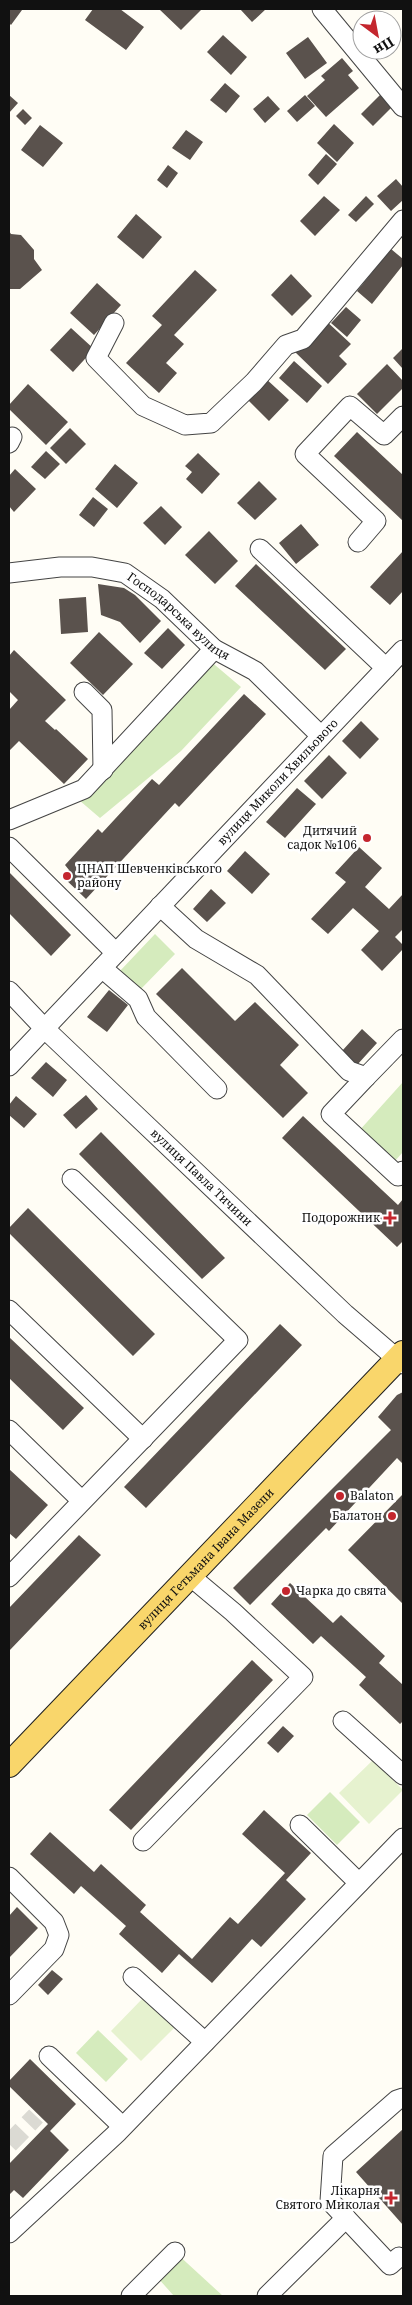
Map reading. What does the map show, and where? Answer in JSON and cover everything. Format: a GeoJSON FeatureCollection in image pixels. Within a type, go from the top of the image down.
{"type":"FeatureCollection","features":[{"type":"Feature","properties":{"kind":"main road","name":"вулиця Гетьмана Івана Мазепи"},"geometry":{"type":"LineString","coordinates":[[9,1765],[401,1358]]}},
{"type":"Feature","properties":{"kind":"street"},"geometry":{"type":"LineString","coordinates":[[322,9],[403,107]]}},
{"type":"Feature","properties":{"kind":"street"},"geometry":{"type":"LineString","coordinates":[[114,323],[96,358],[143,406],[185,425],[211,422],[254,382],[286,345],[303,339],[403,220]]}},
{"type":"Feature","properties":{"kind":"street"},"geometry":{"type":"LineString","coordinates":[[358,542],[376,521],[305,454],[350,406],[384,435],[403,416]]}},
{"type":"Feature","properties":{"kind":"street"},"geometry":{"type":"LineString","coordinates":[[260,549],[386,668]]}},
{"type":"Feature","properties":{"kind":"street","name":"Господарська вулиця"},"geometry":{"type":"LineString","coordinates":[[9,573],[60,567],[92,567],[126,573],[162,599],[214,649],[255,672],[321,736]]}},
{"type":"Feature","properties":{"kind":"street"},"geometry":{"type":"LineString","coordinates":[[9,820],[84,790],[214,649]]}},
{"type":"Feature","properties":{"kind":"street","name":"вулиця Миколи Хвильового"},"geometry":{"type":"LineString","coordinates":[[9,1066],[403,650]]}},
{"type":"Feature","properties":{"kind":"street"},"geometry":{"type":"LineString","coordinates":[[84,692],[102,710],[103,770]]}},
{"type":"Feature","properties":{"kind":"street"},"geometry":{"type":"LineString","coordinates":[[9,847],[116,953]]}},
{"type":"Feature","properties":{"kind":"street"},"geometry":{"type":"LineString","coordinates":[[160,906],[196,939],[257,975],[350,1071],[366,1077]]}},
{"type":"Feature","properties":{"kind":"street"},"geometry":{"type":"LineString","coordinates":[[102,968],[138,999],[146,1018],[217,1089]]}},
{"type":"Feature","properties":{"kind":"street","name":"вулиця Павла Тичини"},"geometry":{"type":"LineString","coordinates":[[9,992],[45,1029],[345,1314],[401,1358]]}},
{"type":"Feature","properties":{"kind":"street"},"geometry":{"type":"LineString","coordinates":[[403,1038],[331,1114],[398,1176],[403,1171]]}},
{"type":"Feature","properties":{"kind":"street"},"geometry":{"type":"LineString","coordinates":[[9,1577],[238,1340],[72,1179]]}},
{"type":"Feature","properties":{"kind":"street"},"geometry":{"type":"LineString","coordinates":[[9,1310],[142,1439]]}},
{"type":"Feature","properties":{"kind":"street"},"geometry":{"type":"LineString","coordinates":[[9,1430],[82,1501]]}},
{"type":"Feature","properties":{"kind":"street"},"geometry":{"type":"LineString","coordinates":[[143,1841],[303,1677],[233,1612],[190,1576]]}},
{"type":"Feature","properties":{"kind":"street"},"geometry":{"type":"LineString","coordinates":[[343,1721],[403,1775]]}},
{"type":"Feature","properties":{"kind":"street"},"geometry":{"type":"LineString","coordinates":[[300,1825],[359,1883]]}},
{"type":"Feature","properties":{"kind":"street"},"geometry":{"type":"LineString","coordinates":[[9,2233],[122,2126],[403,1838]]}},
{"type":"Feature","properties":{"kind":"street"},"geometry":{"type":"LineString","coordinates":[[9,1878],[54,1922],[59,1935],[54,1949],[9,1995]]}},
{"type":"Feature","properties":{"kind":"street"},"geometry":{"type":"LineString","coordinates":[[133,1977],[205,2042]]}},
{"type":"Feature","properties":{"kind":"street"},"geometry":{"type":"LineString","coordinates":[[50,2056],[122,2126]]}},
{"type":"Feature","properties":{"kind":"street"},"geometry":{"type":"LineString","coordinates":[[399,2257],[390,2265],[330,2201],[334,2156],[397,2100],[403,2098]]}},
{"type":"Feature","properties":{"kind":"street"},"geometry":{"type":"LineString","coordinates":[[266,2296],[346,2218]]}},
{"type":"Feature","properties":{"kind":"street"},"geometry":{"type":"LineString","coordinates":[[131,2296],[175,2252]]}},
{"type":"Feature","properties":{"kind":"green space"},"geometry":{"type":"Polygon","coordinates":[[[209,660],[241,687],[181,751],[100,818],[79,800],[209,660]]]}},
{"type":"Feature","properties":{"kind":"green space"},"geometry":{"type":"Polygon","coordinates":[[[155,934],[175,954],[139,991],[119,972],[155,934]]]}},
{"type":"Feature","properties":{"kind":"green space"},"geometry":{"type":"Polygon","coordinates":[[[403,1082],[403,1152],[394,1162],[358,1132],[403,1082]]]}},
{"type":"Feature","properties":{"kind":"green space"},"geometry":{"type":"Polygon","coordinates":[[[373,1760],[403,1790],[369,1824],[339,1793],[373,1760]]]}},
{"type":"Feature","properties":{"kind":"green space"},"geometry":{"type":"Polygon","coordinates":[[[330,1792],[360,1822],[337,1845],[307,1815],[330,1792]]]}},
{"type":"Feature","properties":{"kind":"green space"},"geometry":{"type":"Polygon","coordinates":[[[144,1997],[175,2027],[141,2061],[111,2031],[144,1997]]]}},
{"type":"Feature","properties":{"kind":"green space"},"geometry":{"type":"Polygon","coordinates":[[[98,2030],[128,2059],[106,2082],[76,2053],[98,2030]]]}},
{"type":"Feature","properties":{"kind":"green space"},"geometry":{"type":"Polygon","coordinates":[[[175,2252],[223,2296],[174,2296],[157,2277],[175,2252]]]}},
{"type":"Feature","properties":{"kind":"building"},"geometry":{"type":"Polygon","coordinates":[[[9,9],[22,10],[11,25],[9,23],[9,9]]]}},
{"type":"Feature","properties":{"kind":"building"},"geometry":{"type":"Polygon","coordinates":[[[93,9],[120,9],[144,27],[126,50],[85,20],[93,9]]]}},
{"type":"Feature","properties":{"kind":"building"},"geometry":{"type":"Polygon","coordinates":[[[159,9],[202,9],[181,30],[159,9]]]}},
{"type":"Feature","properties":{"kind":"building"},"geometry":{"type":"Polygon","coordinates":[[[240,9],[266,9],[252,22],[240,9]]]}},
{"type":"Feature","properties":{"kind":"building"},"geometry":{"type":"Polygon","coordinates":[[[223,35],[247,57],[231,75],[207,52],[223,35]]]}},
{"type":"Feature","properties":{"kind":"building"},"geometry":{"type":"Polygon","coordinates":[[[308,37],[327,63],[305,79],[286,53],[308,37]]]}},
{"type":"Feature","properties":{"kind":"building"},"geometry":{"type":"Polygon","coordinates":[[[342,58],[353,71],[348,75],[359,88],[326,117],[307,96],[325,80],[321,76],[342,58]]]}},
{"type":"Feature","properties":{"kind":"building"},"geometry":{"type":"Polygon","coordinates":[[[225,83],[240,96],[226,113],[210,100],[225,83]]]}},
{"type":"Feature","properties":{"kind":"building"},"geometry":{"type":"Polygon","coordinates":[[[9,95],[18,103],[9,113],[9,95]]]}},
{"type":"Feature","properties":{"kind":"building"},"geometry":{"type":"Polygon","coordinates":[[[305,95],[315,106],[297,122],[287,111],[305,95]]]}},
{"type":"Feature","properties":{"kind":"building"},"geometry":{"type":"Polygon","coordinates":[[[380,95],[392,107],[373,126],[361,114],[380,95]]]}},
{"type":"Feature","properties":{"kind":"building"},"geometry":{"type":"Polygon","coordinates":[[[268,96],[280,109],[265,123],[253,109],[268,96]]]}},
{"type":"Feature","properties":{"kind":"building"},"geometry":{"type":"Polygon","coordinates":[[[23,109],[32,118],[25,125],[16,116],[23,109]]]}},
{"type":"Feature","properties":{"kind":"building"},"geometry":{"type":"Polygon","coordinates":[[[334,124],[354,143],[337,162],[317,143],[334,124]]]}},
{"type":"Feature","properties":{"kind":"building"},"geometry":{"type":"Polygon","coordinates":[[[40,125],[63,143],[43,167],[21,150],[40,125]]]}},
{"type":"Feature","properties":{"kind":"building"},"geometry":{"type":"Polygon","coordinates":[[[186,130],[203,142],[190,160],[172,148],[186,130]]]}},
{"type":"Feature","properties":{"kind":"building"},"geometry":{"type":"Polygon","coordinates":[[[326,154],[337,164],[318,185],[308,175],[326,154]]]}},
{"type":"Feature","properties":{"kind":"building"},"geometry":{"type":"Polygon","coordinates":[[[168,165],[178,173],[167,188],[157,180],[168,165]]]}},
{"type":"Feature","properties":{"kind":"building"},"geometry":{"type":"Polygon","coordinates":[[[396,179],[403,187],[403,200],[391,211],[377,196],[396,179]]]}},
{"type":"Feature","properties":{"kind":"building"},"geometry":{"type":"Polygon","coordinates":[[[324,196],[340,210],[315,236],[300,221],[324,196]]]}},
{"type":"Feature","properties":{"kind":"building"},"geometry":{"type":"Polygon","coordinates":[[[366,196],[374,204],[356,222],[348,215],[366,196]]]}},
{"type":"Feature","properties":{"kind":"building"},"geometry":{"type":"Polygon","coordinates":[[[136,214],[162,237],[143,259],[117,237],[136,214]]]}},
{"type":"Feature","properties":{"kind":"building"},"geometry":{"type":"Polygon","coordinates":[[[9,231],[11,234],[21,235],[34,250],[34,259],[42,270],[20,289],[9,289],[9,231]]]}},
{"type":"Feature","properties":{"kind":"building"},"geometry":{"type":"Polygon","coordinates":[[[391,249],[403,259],[403,265],[372,304],[357,291],[391,249]]]}},
{"type":"Feature","properties":{"kind":"building"},"geometry":{"type":"Polygon","coordinates":[[[195,270],[217,290],[174,335],[184,344],[166,363],[177,373],[159,393],[126,363],[162,325],[152,316],[195,270]]]}},
{"type":"Feature","properties":{"kind":"building"},"geometry":{"type":"Polygon","coordinates":[[[291,274],[312,296],[292,316],[271,295],[291,274]]]}},
{"type":"Feature","properties":{"kind":"building"},"geometry":{"type":"Polygon","coordinates":[[[97,283],[121,305],[94,335],[70,313],[97,283]]]}},
{"type":"Feature","properties":{"kind":"building"},"geometry":{"type":"Polygon","coordinates":[[[346,307],[361,320],[347,337],[331,323],[346,307]]]}},
{"type":"Feature","properties":{"kind":"building"},"geometry":{"type":"Polygon","coordinates":[[[324,319],[351,344],[339,356],[347,364],[328,384],[294,351],[324,319]]]}},
{"type":"Feature","properties":{"kind":"building"},"geometry":{"type":"Polygon","coordinates":[[[71,328],[94,349],[73,372],[50,350],[71,328]]]}},
{"type":"Feature","properties":{"kind":"building"},"geometry":{"type":"Polygon","coordinates":[[[403,348],[403,369],[393,358],[403,348]]]}},
{"type":"Feature","properties":{"kind":"building"},"geometry":{"type":"Polygon","coordinates":[[[294,361],[322,386],[307,403],[279,378],[294,361]]]}},
{"type":"Feature","properties":{"kind":"building"},"geometry":{"type":"Polygon","coordinates":[[[387,364],[403,381],[403,388],[377,414],[357,394],[387,364]]]}},
{"type":"Feature","properties":{"kind":"building"},"geometry":{"type":"Polygon","coordinates":[[[264,377],[289,400],[269,421],[245,397],[264,377]]]}},
{"type":"Feature","properties":{"kind":"building"},"geometry":{"type":"Polygon","coordinates":[[[28,384],[68,422],[46,445],[9,409],[9,405],[28,384]]]}},
{"type":"Feature","properties":{"kind":"building"},"geometry":{"type":"Polygon","coordinates":[[[70,428],[86,444],[66,464],[50,448],[70,428]]]}},
{"type":"Feature","properties":{"kind":"building"},"geometry":{"type":"Polygon","coordinates":[[[357,432],[403,475],[403,521],[334,456],[357,432]]]}},
{"type":"Feature","properties":{"kind":"building"},"geometry":{"type":"Polygon","coordinates":[[[46,451],[60,464],[45,479],[31,467],[46,451]]]}},
{"type":"Feature","properties":{"kind":"building"},"geometry":{"type":"Polygon","coordinates":[[[198,453],[220,474],[202,494],[186,479],[192,472],[185,466],[198,453]]]}},
{"type":"Feature","properties":{"kind":"building"},"geometry":{"type":"Polygon","coordinates":[[[115,464],[138,483],[117,508],[95,489],[115,464]]]}},
{"type":"Feature","properties":{"kind":"building"},"geometry":{"type":"Polygon","coordinates":[[[15,469],[36,489],[14,512],[9,506],[9,476],[15,469]]]}},
{"type":"Feature","properties":{"kind":"building"},"geometry":{"type":"Polygon","coordinates":[[[259,481],[277,499],[255,520],[237,503],[259,481]]]}},
{"type":"Feature","properties":{"kind":"building"},"geometry":{"type":"Polygon","coordinates":[[[93,497],[108,509],[94,527],[79,515],[93,497]]]}},
{"type":"Feature","properties":{"kind":"building"},"geometry":{"type":"Polygon","coordinates":[[[161,506],[182,527],[165,545],[143,523],[161,506]]]}},
{"type":"Feature","properties":{"kind":"building"},"geometry":{"type":"Polygon","coordinates":[[[301,524],[319,545],[296,564],[279,543],[301,524]]]}},
{"type":"Feature","properties":{"kind":"building"},"geometry":{"type":"Polygon","coordinates":[[[209,531],[238,561],[215,584],[185,555],[209,531]]]}},
{"type":"Feature","properties":{"kind":"building"},"geometry":{"type":"Polygon","coordinates":[[[403,551],[403,591],[390,605],[370,587],[403,551]]]}},
{"type":"Feature","properties":{"kind":"building"},"geometry":{"type":"Polygon","coordinates":[[[256,564],[346,649],[325,670],[235,586],[256,564]]]}},
{"type":"Feature","properties":{"kind":"building"},"geometry":{"type":"Polygon","coordinates":[[[98,584],[124,588],[135,595],[161,621],[140,643],[120,622],[101,615],[98,584]]]}},
{"type":"Feature","properties":{"kind":"building"},"geometry":{"type":"Polygon","coordinates":[[[86,597],[88,632],[61,634],[59,599],[86,597]]]}},
{"type":"Feature","properties":{"kind":"building"},"geometry":{"type":"Polygon","coordinates":[[[168,628],[185,645],[162,669],[144,653],[168,628]]]}},
{"type":"Feature","properties":{"kind":"building"},"geometry":{"type":"Polygon","coordinates":[[[99,632],[133,664],[103,695],[70,663],[99,632]]]}},
{"type":"Feature","properties":{"kind":"building"},"geometry":{"type":"Polygon","coordinates":[[[14,650],[66,700],[45,721],[88,759],[64,784],[19,741],[9,751],[9,710],[18,700],[9,691],[9,656],[14,650]]]}},
{"type":"Feature","properties":{"kind":"building"},"geometry":{"type":"Polygon","coordinates":[[[244,694],[266,714],[179,807],[175,803],[86,899],[63,877],[69,870],[65,865],[98,829],[102,833],[152,779],[159,785],[244,694]]]}},
{"type":"Feature","properties":{"kind":"building"},"geometry":{"type":"Polygon","coordinates":[[[361,721],[379,739],[360,759],[342,741],[361,721]]]}},
{"type":"Feature","properties":{"kind":"building"},"geometry":{"type":"Polygon","coordinates":[[[329,755],[347,773],[322,799],[304,781],[329,755]]]}},
{"type":"Feature","properties":{"kind":"building"},"geometry":{"type":"Polygon","coordinates":[[[297,788],[316,804],[285,838],[266,822],[297,788]]]}},
{"type":"Feature","properties":{"kind":"building"},"geometry":{"type":"Polygon","coordinates":[[[359,847],[382,868],[365,887],[389,909],[403,894],[403,929],[395,937],[403,945],[403,949],[382,971],[361,950],[379,931],[353,908],[328,934],[311,919],[346,882],[335,873],[359,847]]]}},
{"type":"Feature","properties":{"kind":"building"},"geometry":{"type":"Polygon","coordinates":[[[245,851],[270,874],[252,894],[227,871],[245,851]]]}},
{"type":"Feature","properties":{"kind":"building"},"geometry":{"type":"Polygon","coordinates":[[[9,872],[71,935],[51,956],[9,913],[9,872]]]}},
{"type":"Feature","properties":{"kind":"building"},"geometry":{"type":"Polygon","coordinates":[[[211,889],[226,903],[207,922],[193,909],[211,889]]]}},
{"type":"Feature","properties":{"kind":"building"},"geometry":{"type":"Polygon","coordinates":[[[182,968],[235,1021],[255,1002],[299,1045],[280,1065],[308,1093],[283,1118],[156,994],[182,968]]]}},
{"type":"Feature","properties":{"kind":"building"},"geometry":{"type":"Polygon","coordinates":[[[109,990],[128,1005],[107,1032],[87,1017],[109,990]]]}},
{"type":"Feature","properties":{"kind":"building"},"geometry":{"type":"Polygon","coordinates":[[[362,1029],[377,1043],[357,1065],[342,1051],[362,1029]]]}},
{"type":"Feature","properties":{"kind":"building"},"geometry":{"type":"Polygon","coordinates":[[[46,1062],[67,1080],[53,1097],[31,1078],[46,1062]]]}},
{"type":"Feature","properties":{"kind":"building"},"geometry":{"type":"Polygon","coordinates":[[[86,1095],[98,1109],[76,1129],[63,1115],[86,1095]]]}},
{"type":"Feature","properties":{"kind":"building"},"geometry":{"type":"Polygon","coordinates":[[[16,1096],[37,1114],[24,1128],[9,1115],[9,1105],[16,1096]]]}},
{"type":"Feature","properties":{"kind":"building"},"geometry":{"type":"Polygon","coordinates":[[[303,1116],[398,1205],[403,1199],[403,1241],[397,1247],[282,1138],[303,1116]]]}},
{"type":"Feature","properties":{"kind":"building"},"geometry":{"type":"Polygon","coordinates":[[[101,1132],[225,1258],[202,1279],[79,1154],[101,1132]]]}},
{"type":"Feature","properties":{"kind":"building"},"geometry":{"type":"Polygon","coordinates":[[[28,1208],[155,1334],[133,1356],[9,1233],[9,1228],[28,1208]]]}},
{"type":"Feature","properties":{"kind":"building"},"geometry":{"type":"Polygon","coordinates":[[[280,1324],[302,1345],[146,1508],[124,1487],[280,1324]]]}},
{"type":"Feature","properties":{"kind":"building"},"geometry":{"type":"Polygon","coordinates":[[[9,1337],[84,1408],[63,1430],[9,1378],[9,1337]]]}},
{"type":"Feature","properties":{"kind":"building","name":"Балатон"},"geometry":{"type":"Polygon","coordinates":[[[403,1392],[403,1464],[397,1458],[329,1531],[326,1528],[250,1605],[233,1588],[391,1430],[378,1417],[397,1395],[403,1392]]]}},
{"type":"Feature","properties":{"kind":"building"},"geometry":{"type":"Polygon","coordinates":[[[9,1469],[48,1505],[16,1539],[9,1533],[9,1469]]]}},
{"type":"Feature","properties":{"kind":"building","name":"Балатон"},"geometry":{"type":"Polygon","coordinates":[[[403,1494],[402,1582],[403,1604],[348,1550],[403,1494]]]}},
{"type":"Feature","properties":{"kind":"building"},"geometry":{"type":"Polygon","coordinates":[[[79,1535],[101,1555],[9,1651],[9,1608],[79,1535]]]}},
{"type":"Feature","properties":{"kind":"building"},"geometry":{"type":"Polygon","coordinates":[[[290,1583],[333,1623],[341,1615],[385,1656],[379,1663],[403,1685],[403,1721],[400,1724],[359,1685],[366,1677],[321,1636],[313,1644],[271,1604],[290,1583]]]}},
{"type":"Feature","properties":{"kind":"building"},"geometry":{"type":"Polygon","coordinates":[[[252,1660],[273,1680],[131,1830],[109,1810],[252,1660]]]}},
{"type":"Feature","properties":{"kind":"building"},"geometry":{"type":"Polygon","coordinates":[[[283,1726],[294,1736],[278,1753],[267,1743],[283,1726]]]}},
{"type":"Feature","properties":{"kind":"building"},"geometry":{"type":"Polygon","coordinates":[[[264,1810],[311,1853],[286,1880],[306,1899],[261,1947],[252,1939],[212,1983],[179,1954],[162,1973],[119,1934],[126,1926],[81,1886],[74,1894],[30,1854],[50,1832],[94,1872],[101,1864],[146,1905],[140,1912],[192,1959],[230,1917],[238,1924],[285,1873],[242,1834],[264,1810]]]}},
{"type":"Feature","properties":{"kind":"building"},"geometry":{"type":"Polygon","coordinates":[[[17,1907],[38,1928],[9,1958],[9,1916],[17,1907]]]}},
{"type":"Feature","properties":{"kind":"building"},"geometry":{"type":"Polygon","coordinates":[[[52,1970],[63,1979],[48,1995],[38,1985],[52,1970]]]}},
{"type":"Feature","properties":{"kind":"building"},"geometry":{"type":"Polygon","coordinates":[[[30,2059],[76,2104],[50,2131],[69,2150],[23,2198],[14,2190],[9,2195],[9,2164],[48,2124],[9,2086],[9,2081],[30,2059]]]}},
{"type":"Feature","properties":{"kind":"building","name":"Лікарня Святого Миколая"},"geometry":{"type":"Polygon","coordinates":[[[403,2129],[403,2225],[356,2172],[403,2129]]]}},
{"type":"Feature","properties":{"kind":"tunnel"},"geometry":{"type":"LineString","coordinates":[[9,2144],[36,2116]]}},
{"type":"Feature","properties":{"kind":"place","name":"Дитячий садок №106"},"geometry":{"type":"Point","coordinates":[367,838]}},
{"type":"Feature","properties":{"kind":"place","name":"ЦНАП Шевченківського району"},"geometry":{"type":"Point","coordinates":[67,876]}},
{"type":"Feature","properties":{"kind":"place","name":"Подорожник"},"geometry":{"type":"Point","coordinates":[390,1218]}},
{"type":"Feature","properties":{"kind":"place","name":"Balaton"},"geometry":{"type":"Point","coordinates":[340,1496]}},
{"type":"Feature","properties":{"kind":"place","name":"Балатон"},"geometry":{"type":"Point","coordinates":[392,1516]}},
{"type":"Feature","properties":{"kind":"place","name":"Чарка до свята"},"geometry":{"type":"Point","coordinates":[286,1591]}},
{"type":"Feature","properties":{"kind":"place","name":"Лікарня Святого Миколая"},"geometry":{"type":"Point","coordinates":[391,2198]}}]}
